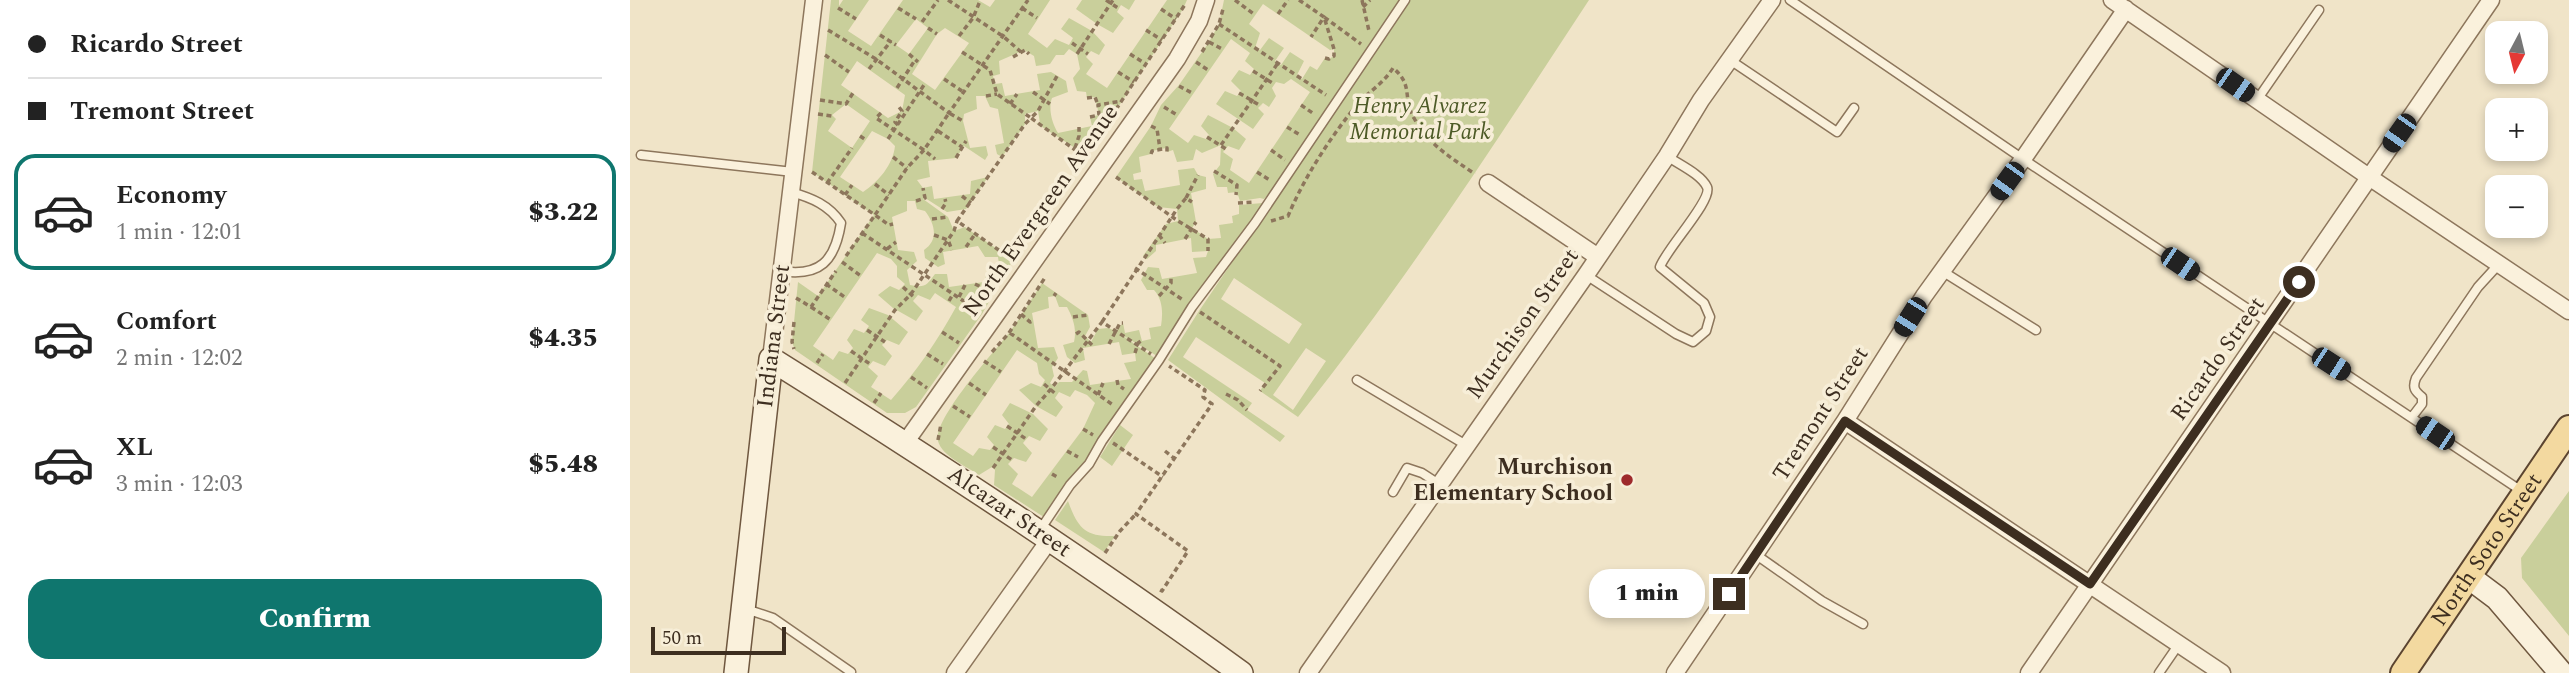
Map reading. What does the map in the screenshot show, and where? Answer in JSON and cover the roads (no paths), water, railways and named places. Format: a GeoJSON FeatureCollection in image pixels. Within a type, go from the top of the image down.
{"type":"FeatureCollection","features":[{"type":"Feature","properties":{"kind":"main road","name":"North Soto Street"},"geometry":{"type":"LineString","coordinates":[[2403,673],[2569,428]]}},
{"type":"Feature","properties":{"kind":"street","name":"Indiana Street"},"geometry":{"type":"LineString","coordinates":[[736,673],[814,0]]}},
{"type":"Feature","properties":{"kind":"street","name":"North Evergreen Avenue"},"geometry":{"type":"LineString","coordinates":[[905,443],[1177,59],[1199,21],[1206,0]]}},
{"type":"Feature","properties":{"kind":"street","name":"Murchison Street"},"geometry":{"type":"LineString","coordinates":[[1308,673],[1586,275],[1772,0]]}},
{"type":"Feature","properties":{"kind":"street","name":"Ricardo Street"},"geometry":{"type":"LineString","coordinates":[[2029,673],[2491,0]]}},
{"type":"Feature","properties":{"kind":"street","name":"Tremont Street"},"geometry":{"type":"LineString","coordinates":[[1675,673],[1845,421],[1942,271],[2023,159],[2119,5]]}},
{"type":"Feature","properties":{"kind":"street"},"geometry":{"type":"LineString","coordinates":[[2119,5],[2569,311]]}},
{"type":"Feature","properties":{"kind":"street"},"geometry":{"type":"LineString","coordinates":[[1488,183],[1598,257]]}},
{"type":"Feature","properties":{"kind":"street","name":"Alcazar Street"},"geometry":{"type":"LineString","coordinates":[[771,359],[1044,535],[1241,673]]}},
{"type":"Feature","properties":{"kind":"street"},"geometry":{"type":"LineString","coordinates":[[1845,421],[2222,673]]}},
{"type":"Feature","properties":{"kind":"street"},"geometry":{"type":"LineString","coordinates":[[955,673],[1044,535]]}},
{"type":"Feature","properties":{"kind":"street"},"geometry":{"type":"LineString","coordinates":[[2469,577],[2504,606],[2561,673]]}},
{"type":"Feature","properties":{"kind":"lane"},"geometry":{"type":"LineString","coordinates":[[1044,535],[1070,485],[1089,464],[1102,440],[1159,360],[1192,307],[1255,223],[1405,0]]}},
{"type":"Feature","properties":{"kind":"lane"},"geometry":{"type":"LineString","coordinates":[[1790,0],[2525,494]]}},
{"type":"Feature","properties":{"kind":"lane"},"geometry":{"type":"LineString","coordinates":[[2257,100],[2319,10]]}},
{"type":"Feature","properties":{"kind":"lane"},"geometry":{"type":"LineString","coordinates":[[1730,60],[1837,132],[1854,108]]}},
{"type":"Feature","properties":{"kind":"lane"},"geometry":{"type":"LineString","coordinates":[[641,155],[793,172]]}},
{"type":"Feature","properties":{"kind":"lane"},"geometry":{"type":"LineString","coordinates":[[1586,275],[1676,334],[1693,342],[1706,331],[1710,317],[1704,303],[1660,267],[1664,255],[1709,193],[1706,184],[1667,156]]}},
{"type":"Feature","properties":{"kind":"lane"},"geometry":{"type":"LineString","coordinates":[[781,271],[799,274],[815,271],[827,262],[841,223],[833,211],[809,197],[791,192]]}},
{"type":"Feature","properties":{"kind":"lane"},"geometry":{"type":"LineString","coordinates":[[2412,417],[2422,404],[2422,397],[2413,385],[2416,379],[2478,287],[2499,264]]}},
{"type":"Feature","properties":{"kind":"lane"},"geometry":{"type":"LineString","coordinates":[[1942,271],[2036,330]]}},
{"type":"Feature","properties":{"kind":"lane"},"geometry":{"type":"LineString","coordinates":[[1357,380],[1466,445]]}},
{"type":"Feature","properties":{"kind":"lane"},"geometry":{"type":"LineString","coordinates":[[1393,492],[1407,468],[1422,473],[1439,484]]}},
{"type":"Feature","properties":{"kind":"lane"},"geometry":{"type":"LineString","coordinates":[[1755,554],[1822,601],[1863,624]]}},
{"type":"Feature","properties":{"kind":"lane"},"geometry":{"type":"LineString","coordinates":[[743,608],[773,618],[851,672]]}},
{"type":"Feature","properties":{"kind":"lane"},"geometry":{"type":"LineString","coordinates":[[2159,673],[2179,645]]}},
{"type":"Feature","properties":{"kind":"place","name":"Murchison Elementary School"},"geometry":{"type":"Point","coordinates":[1627,480]}},
{"type":"Feature","properties":{"kind":"park label","name":"Henry Alvarez Memorial Park"},"geometry":{"type":"Point","coordinates":[1420,119]}}]}
